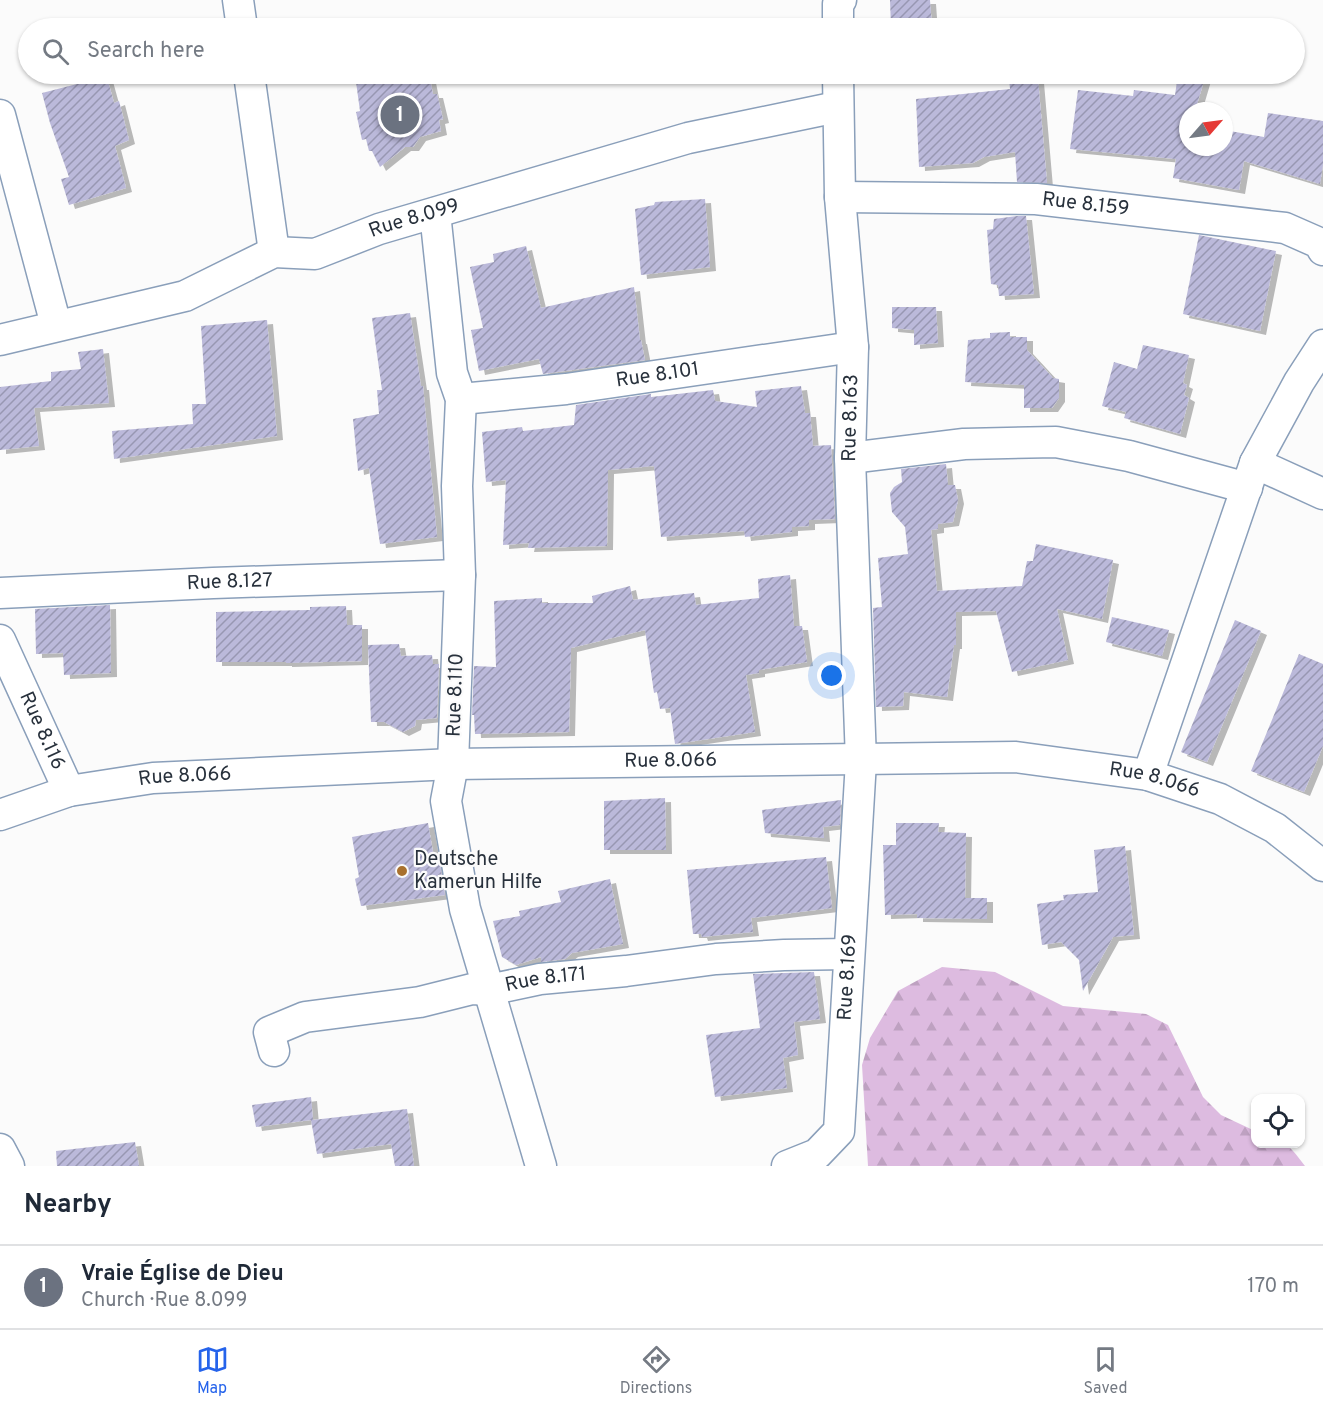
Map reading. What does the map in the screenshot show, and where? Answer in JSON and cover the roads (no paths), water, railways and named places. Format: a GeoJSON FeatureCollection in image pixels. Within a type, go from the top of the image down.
{"type":"FeatureCollection","features":[{"type":"Feature","properties":{"kind":"street"},"geometry":{"type":"LineString","coordinates":[[238,0],[241,18]]}},
{"type":"Feature","properties":{"kind":"street"},"geometry":{"type":"LineString","coordinates":[[838,18],[838,4],[841,0]]}},
{"type":"Feature","properties":{"kind":"street"},"geometry":{"type":"LineString","coordinates":[[250,84],[274,252]]}},
{"type":"Feature","properties":{"kind":"street","name":"Rue 8.163"},"geometry":{"type":"LineString","coordinates":[[838,84],[840,197],[853,347],[850,458],[861,760]]}},
{"type":"Feature","properties":{"kind":"street","name":"Rue 8.099"},"geometry":{"type":"LineString","coordinates":[[0,340],[185,296],[274,252],[315,254],[379,229],[688,138],[837,107]]}},
{"type":"Feature","properties":{"kind":"street"},"geometry":{"type":"LineString","coordinates":[[0,115],[56,325]]}},
{"type":"Feature","properties":{"kind":"street","name":"Rue 8.159"},"geometry":{"type":"LineString","coordinates":[[840,197],[1036,199],[1285,228],[1319,243],[1323,250]]}},
{"type":"Feature","properties":{"kind":"street","name":"Rue 8.110"},"geometry":{"type":"LineString","coordinates":[[435,213],[452,373],[461,399],[457,486],[460,575],[453,764],[446,801],[465,909],[541,1166]]}},
{"type":"Feature","properties":{"kind":"street"},"geometry":{"type":"LineString","coordinates":[[1148,775],[1251,475],[1299,382],[1323,345]]}},
{"type":"Feature","properties":{"kind":"street","name":"Rue 8.101"},"geometry":{"type":"LineString","coordinates":[[461,399],[566,389],[853,347]]}},
{"type":"Feature","properties":{"kind":"street"},"geometry":{"type":"LineString","coordinates":[[850,458],[964,444],[1056,442],[1251,475],[1323,494]]}},
{"type":"Feature","properties":{"kind":"street","name":"Rue 8.127"},"geometry":{"type":"LineString","coordinates":[[0,592],[460,575]]}},
{"type":"Feature","properties":{"kind":"street","name":"Rue 8.116"},"geometry":{"type":"LineString","coordinates":[[0,640],[69,791]]}},
{"type":"Feature","properties":{"kind":"street","name":"Rue 8.066"},"geometry":{"type":"LineString","coordinates":[[0,815],[69,791],[153,778],[453,764],[1016,757],[1148,775],[1220,799],[1275,828],[1323,866]]}},
{"type":"Feature","properties":{"kind":"street","name":"Rue 8.169"},"geometry":{"type":"LineString","coordinates":[[787,1166],[817,1154],[838,1131],[861,760]]}},
{"type":"Feature","properties":{"kind":"street","name":"Rue 8.171"},"geometry":{"type":"LineString","coordinates":[[274,1051],[269,1032],[305,1017],[420,1002],[472,989],[489,990],[540,979],[716,959],[848,954]]}},
{"type":"Feature","properties":{"kind":"street"},"geometry":{"type":"LineString","coordinates":[[0,1149],[9,1166]]}},
{"type":"Feature","properties":{"kind":"place","name":"Vraie Église de Dieu"},"geometry":{"type":"Point","coordinates":[400,115]}},
{"type":"Feature","properties":{"kind":"place","name":"Deutsche Kamerun Hilfe"},"geometry":{"type":"Point","coordinates":[402,871]}}]}
